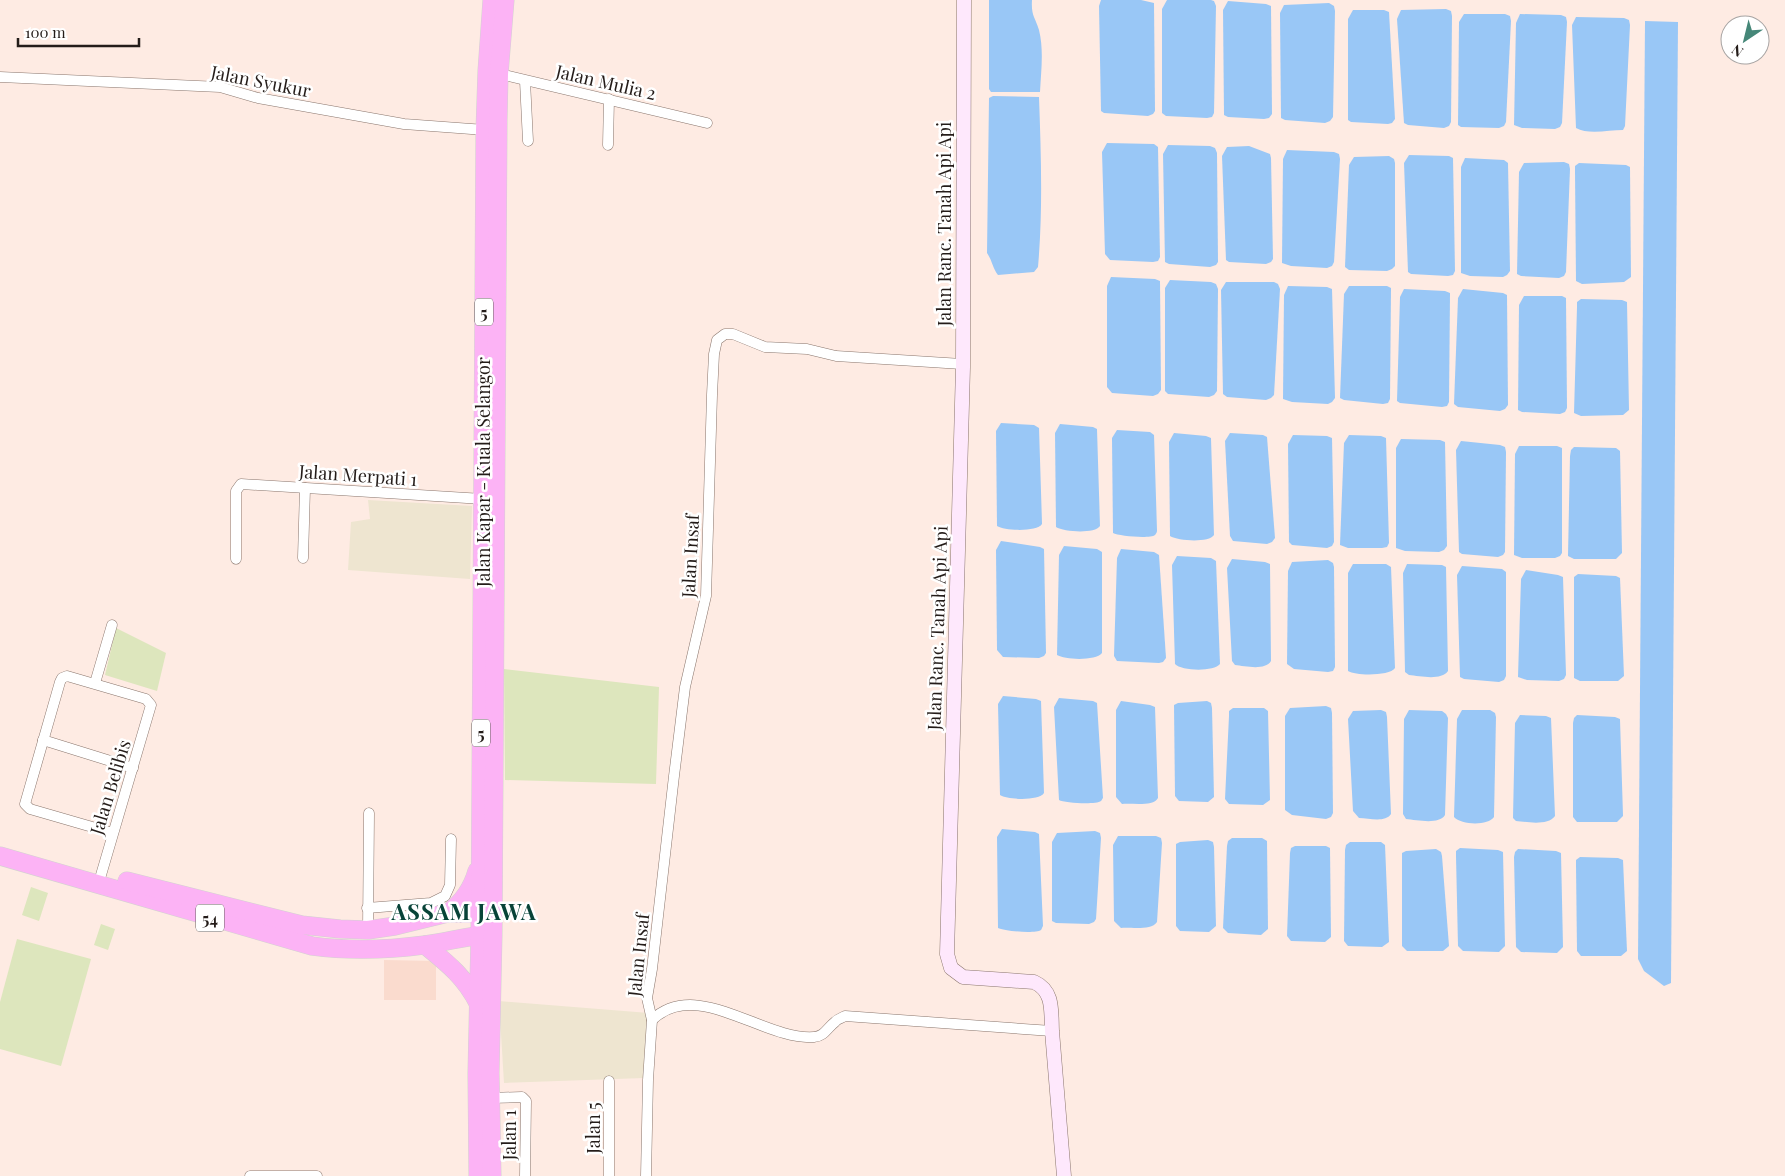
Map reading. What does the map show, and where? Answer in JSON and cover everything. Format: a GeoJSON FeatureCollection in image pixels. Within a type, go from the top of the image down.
{"type":"FeatureCollection","features":[{"type":"Feature","properties":{"kind":"highway","name":"Jalan Kapar - Kuala Selangor"},"geometry":{"type":"LineString","coordinates":[[484,938],[488,910],[492,0]]}},
{"type":"Feature","properties":{"kind":"highway","name":"Jalan Kapar - Kuala Selangor"},"geometry":{"type":"LineString","coordinates":[[488,910],[480,856],[485,130],[505,0]]}},
{"type":"Feature","properties":{"kind":"highway","name":"54"},"geometry":{"type":"LineString","coordinates":[[0,846],[101,875],[302,925],[368,930],[395,926],[448,913],[488,910]]}},
{"type":"Feature","properties":{"kind":"highway","name":"54"},"geometry":{"type":"LineString","coordinates":[[0,856],[312,946],[348,950],[425,945],[484,938]]}},
{"type":"Feature","properties":{"kind":"highway"},"geometry":{"type":"LineString","coordinates":[[448,913],[459,905],[469,891],[475,878],[480,856]]}},
{"type":"Feature","properties":{"kind":"highway","name":"5"},"geometry":{"type":"LineString","coordinates":[[478,1176],[478,1004],[484,938]]}},
{"type":"Feature","properties":{"kind":"highway","name":"5"},"geometry":{"type":"LineString","coordinates":[[484,938],[490,1015],[492,1176]]}},
{"type":"Feature","properties":{"kind":"highway"},"geometry":{"type":"LineString","coordinates":[[425,945],[449,965],[470,987],[478,1004]]}},
{"type":"Feature","properties":{"kind":"street","name":"Jalan Ranc. Tanah Api Api"},"geometry":{"type":"LineString","coordinates":[[964,0],[962,364],[946,954],[951,968],[963,977],[1034,982],[1040,985],[1048,994],[1064,1176]]}},
{"type":"Feature","properties":{"kind":"street","name":"Jalan Mulia 2"},"geometry":{"type":"LineString","coordinates":[[493,73],[707,123]]}},
{"type":"Feature","properties":{"kind":"street","name":"Jalan Syukur"},"geometry":{"type":"LineString","coordinates":[[0,77],[220,87],[258,98],[404,124],[485,130]]}},
{"type":"Feature","properties":{"kind":"street"},"geometry":{"type":"LineString","coordinates":[[525,81],[528,141]]}},
{"type":"Feature","properties":{"kind":"street"},"geometry":{"type":"LineString","coordinates":[[608,145],[609,99]]}},
{"type":"Feature","properties":{"kind":"street","name":"Jalan Insaf"},"geometry":{"type":"LineString","coordinates":[[652,1020],[647,998],[648,986],[652,969],[685,687],[706,596],[712,395],[714,354],[717,340],[725,334],[733,334],[770,348],[808,349],[836,356],[962,364]]}},
{"type":"Feature","properties":{"kind":"street","name":"Jalan Merpati 1"},"geometry":{"type":"LineString","coordinates":[[236,559],[236,491],[238,486],[244,484],[483,498]]}},
{"type":"Feature","properties":{"kind":"street"},"geometry":{"type":"LineString","coordinates":[[303,558],[305,488]]}},
{"type":"Feature","properties":{"kind":"street"},"geometry":{"type":"LineString","coordinates":[[112,625],[95,683],[67,676],[62,678],[60,682],[25,801],[26,806],[30,810],[113,833]]}},
{"type":"Feature","properties":{"kind":"street","name":"Jalan Belibis"},"geometry":{"type":"LineString","coordinates":[[95,683],[146,699],[150,702],[150,708],[101,875]]}},
{"type":"Feature","properties":{"kind":"street"},"geometry":{"type":"LineString","coordinates":[[44,740],[133,768]]}},
{"type":"Feature","properties":{"kind":"street"},"geometry":{"type":"LineString","coordinates":[[368,813],[368,930]]}},
{"type":"Feature","properties":{"kind":"street"},"geometry":{"type":"LineString","coordinates":[[367,908],[431,903],[445,896],[450,885],[451,839]]}},
{"type":"Feature","properties":{"kind":"street"},"geometry":{"type":"LineString","coordinates":[[646,1176],[648,1080],[652,1020],[663,1011],[691,1005],[711,1008],[773,1030],[814,1037],[821,1036],[836,1020],[845,1016],[1052,1031]]}},
{"type":"Feature","properties":{"kind":"street","name":"Jalan 5"},"geometry":{"type":"LineString","coordinates":[[609,1081],[609,1176]]}},
{"type":"Feature","properties":{"kind":"street","name":"Jalan 1"},"geometry":{"type":"LineString","coordinates":[[490,1098],[522,1097],[526,1101],[526,1176]]}},
{"type":"Feature","properties":{"kind":"street"},"geometry":{"type":"LineString","coordinates":[[250,1176],[317,1176]]}},
{"type":"Feature","properties":{"kind":"shaded area"},"geometry":{"type":"Polygon","coordinates":[[[368,500],[472,506],[470,579],[348,570],[351,522],[370,519],[368,500]]]}},
{"type":"Feature","properties":{"kind":"shaded area"},"geometry":{"type":"Polygon","coordinates":[[[384,960],[436,961],[436,1000],[384,1000],[384,960]]]}},
{"type":"Feature","properties":{"kind":"shaded area"},"geometry":{"type":"Polygon","coordinates":[[[499,1001],[649,1013],[644,1078],[504,1083],[499,1001]]]}},
{"type":"Feature","properties":{"kind":"green space"},"geometry":{"type":"Polygon","coordinates":[[[116,628],[166,653],[157,691],[105,675],[116,628]]]}},
{"type":"Feature","properties":{"kind":"green space"},"geometry":{"type":"Polygon","coordinates":[[[504,669],[659,687],[656,784],[505,780],[504,669]]]}},
{"type":"Feature","properties":{"kind":"green space"},"geometry":{"type":"Polygon","coordinates":[[[31,887],[48,893],[39,921],[22,915],[31,887]]]}},
{"type":"Feature","properties":{"kind":"green space"},"geometry":{"type":"Polygon","coordinates":[[[101,924],[115,929],[108,950],[94,945],[101,924]]]}},
{"type":"Feature","properties":{"kind":"green space"},"geometry":{"type":"Polygon","coordinates":[[[17,939],[91,959],[61,1066],[0,1049],[0,1002],[17,939]]]}},
{"type":"Feature","properties":{"kind":"water"},"geometry":{"type":"Polygon","coordinates":[[[989,0],[1032,0],[1033,13],[1039,30],[1041,45],[1040,92],[991,92],[989,89],[989,0]]]}},
{"type":"Feature","properties":{"kind":"water"},"geometry":{"type":"Polygon","coordinates":[[[1101,0],[1141,0],[1154,3],[1155,111],[1153,114],[1148,116],[1104,113],[1101,111],[1099,6],[1101,0]]]}},
{"type":"Feature","properties":{"kind":"water"},"geometry":{"type":"Polygon","coordinates":[[[1167,0],[1211,0],[1214,1],[1216,6],[1214,113],[1212,117],[1166,116],[1162,113],[1162,9],[1167,0]]]}},
{"type":"Feature","properties":{"kind":"water"},"geometry":{"type":"Polygon","coordinates":[[[1228,1],[1271,6],[1272,114],[1269,118],[1228,117],[1224,115],[1223,10],[1228,1]]]}},
{"type":"Feature","properties":{"kind":"water"},"geometry":{"type":"Polygon","coordinates":[[[1329,3],[1334,6],[1335,11],[1333,117],[1325,123],[1285,120],[1281,118],[1280,13],[1284,5],[1329,3]]]}},
{"type":"Feature","properties":{"kind":"water"},"geometry":{"type":"Polygon","coordinates":[[[1446,9],[1451,11],[1452,16],[1451,122],[1449,126],[1444,128],[1408,125],[1404,123],[1397,19],[1401,10],[1446,9]]]}},
{"type":"Feature","properties":{"kind":"water"},"geometry":{"type":"Polygon","coordinates":[[[1353,10],[1384,10],[1389,12],[1395,119],[1392,123],[1351,122],[1348,120],[1348,19],[1353,10]]]}},
{"type":"Feature","properties":{"kind":"water"},"geometry":{"type":"Polygon","coordinates":[[[1464,14],[1505,14],[1510,16],[1506,122],[1504,126],[1499,128],[1461,127],[1458,125],[1459,22],[1464,14]]]}},
{"type":"Feature","properties":{"kind":"water"},"geometry":{"type":"Polygon","coordinates":[[[1520,14],[1561,15],[1566,17],[1562,123],[1560,127],[1555,129],[1522,128],[1514,125],[1516,23],[1520,14]]]}},
{"type":"Feature","properties":{"kind":"water"},"geometry":{"type":"Polygon","coordinates":[[[1576,17],[1624,18],[1629,20],[1625,126],[1623,130],[1592,132],[1576,128],[1572,25],[1576,17]]]}},
{"type":"Feature","properties":{"kind":"water"},"geometry":{"type":"Polygon","coordinates":[[[1645,21],[1678,22],[1671,983],[1664,986],[1644,971],[1638,959],[1645,21]]]}},
{"type":"Feature","properties":{"kind":"water"},"geometry":{"type":"Polygon","coordinates":[[[993,96],[1039,97],[1041,224],[1038,267],[1034,272],[998,275],[987,253],[989,98],[993,96]]]}},
{"type":"Feature","properties":{"kind":"water"},"geometry":{"type":"Polygon","coordinates":[[[1107,143],[1154,144],[1158,147],[1160,257],[1158,261],[1110,260],[1105,254],[1102,152],[1107,143]]]}},
{"type":"Feature","properties":{"kind":"water"},"geometry":{"type":"Polygon","coordinates":[[[1168,145],[1210,146],[1215,148],[1217,153],[1218,262],[1216,265],[1210,267],[1169,264],[1165,262],[1163,154],[1168,145]]]}},
{"type":"Feature","properties":{"kind":"water"},"geometry":{"type":"Polygon","coordinates":[[[1249,146],[1270,154],[1271,158],[1273,259],[1266,264],[1229,262],[1226,260],[1222,156],[1227,147],[1249,146]]]}},
{"type":"Feature","properties":{"kind":"water"},"geometry":{"type":"Polygon","coordinates":[[[1287,150],[1334,152],[1339,154],[1334,262],[1332,266],[1327,268],[1291,266],[1282,263],[1283,159],[1287,150]]]}},
{"type":"Feature","properties":{"kind":"water"},"geometry":{"type":"Polygon","coordinates":[[[1409,155],[1449,156],[1453,158],[1455,271],[1453,275],[1411,274],[1408,272],[1404,163],[1409,155]]]}},
{"type":"Feature","properties":{"kind":"water"},"geometry":{"type":"Polygon","coordinates":[[[1389,156],[1394,159],[1395,163],[1395,266],[1387,271],[1349,270],[1345,267],[1349,165],[1354,157],[1389,156]]]}},
{"type":"Feature","properties":{"kind":"water"},"geometry":{"type":"Polygon","coordinates":[[[1465,158],[1504,160],[1508,163],[1510,271],[1503,277],[1470,276],[1461,273],[1461,167],[1465,158]]]}},
{"type":"Feature","properties":{"kind":"water"},"geometry":{"type":"Polygon","coordinates":[[[1564,162],[1569,164],[1570,169],[1566,272],[1564,276],[1559,278],[1521,276],[1517,274],[1519,172],[1524,163],[1564,162]]]}},
{"type":"Feature","properties":{"kind":"water"},"geometry":{"type":"Polygon","coordinates":[[[1579,163],[1626,165],[1630,167],[1631,277],[1624,282],[1582,284],[1576,281],[1575,166],[1579,163]]]}},
{"type":"Feature","properties":{"kind":"water"},"geometry":{"type":"Polygon","coordinates":[[[1111,277],[1155,279],[1160,281],[1161,390],[1153,396],[1112,393],[1107,387],[1107,286],[1111,277]]]}},
{"type":"Feature","properties":{"kind":"water"},"geometry":{"type":"Polygon","coordinates":[[[1170,280],[1211,282],[1216,284],[1218,289],[1217,391],[1209,397],[1168,394],[1165,391],[1165,288],[1170,280]]]}},
{"type":"Feature","properties":{"kind":"water"},"geometry":{"type":"Polygon","coordinates":[[[1226,282],[1274,282],[1278,284],[1280,289],[1274,395],[1266,400],[1227,397],[1223,394],[1221,290],[1226,282]]]}},
{"type":"Feature","properties":{"kind":"water"},"geometry":{"type":"Polygon","coordinates":[[[1288,286],[1327,287],[1332,289],[1335,398],[1328,404],[1292,402],[1283,399],[1284,295],[1288,286]]]}},
{"type":"Feature","properties":{"kind":"water"},"geometry":{"type":"Polygon","coordinates":[[[1349,286],[1387,286],[1391,288],[1390,399],[1388,403],[1344,400],[1340,398],[1344,294],[1349,286]]]}},
{"type":"Feature","properties":{"kind":"water"},"geometry":{"type":"Polygon","coordinates":[[[1404,289],[1445,291],[1450,293],[1449,402],[1447,406],[1400,403],[1397,401],[1400,297],[1404,289]]]}},
{"type":"Feature","properties":{"kind":"water"},"geometry":{"type":"Polygon","coordinates":[[[1463,289],[1507,295],[1508,405],[1500,411],[1458,407],[1454,404],[1458,298],[1463,289]]]}},
{"type":"Feature","properties":{"kind":"water"},"geometry":{"type":"Polygon","coordinates":[[[1524,296],[1562,296],[1566,298],[1567,408],[1565,412],[1560,414],[1522,412],[1518,410],[1519,305],[1524,296]]]}},
{"type":"Feature","properties":{"kind":"water"},"geometry":{"type":"Polygon","coordinates":[[[1581,299],[1622,300],[1627,302],[1629,410],[1623,415],[1581,416],[1574,413],[1577,302],[1581,299]]]}},
{"type":"Feature","properties":{"kind":"water"},"geometry":{"type":"Polygon","coordinates":[[[1001,423],[1034,425],[1039,428],[1042,524],[1039,527],[1013,530],[997,526],[996,431],[1001,423]]]}},
{"type":"Feature","properties":{"kind":"water"},"geometry":{"type":"Polygon","coordinates":[[[1060,424],[1097,429],[1100,526],[1097,529],[1072,531],[1056,527],[1055,433],[1060,424]]]}},
{"type":"Feature","properties":{"kind":"water"},"geometry":{"type":"Polygon","coordinates":[[[1117,430],[1150,432],[1154,435],[1157,531],[1155,535],[1134,537],[1113,533],[1112,438],[1117,430]]]}},
{"type":"Feature","properties":{"kind":"water"},"geometry":{"type":"Polygon","coordinates":[[[1174,433],[1211,438],[1214,535],[1211,538],[1186,540],[1170,536],[1169,442],[1174,433]]]}},
{"type":"Feature","properties":{"kind":"water"},"geometry":{"type":"Polygon","coordinates":[[[1230,433],[1263,435],[1267,437],[1275,538],[1267,544],[1233,541],[1230,536],[1225,441],[1230,433]]]}},
{"type":"Feature","properties":{"kind":"water"},"geometry":{"type":"Polygon","coordinates":[[[1293,435],[1327,436],[1332,438],[1334,542],[1332,546],[1327,548],[1292,545],[1289,542],[1288,444],[1293,435]]]}},
{"type":"Feature","properties":{"kind":"water"},"geometry":{"type":"Polygon","coordinates":[[[1349,435],[1381,436],[1386,438],[1389,543],[1387,547],[1348,548],[1340,545],[1344,443],[1349,435]]]}},
{"type":"Feature","properties":{"kind":"water"},"geometry":{"type":"Polygon","coordinates":[[[1401,439],[1440,440],[1445,442],[1447,546],[1439,552],[1405,551],[1396,548],[1396,448],[1401,439]]]}},
{"type":"Feature","properties":{"kind":"water"},"geometry":{"type":"Polygon","coordinates":[[[1461,441],[1505,447],[1505,552],[1498,557],[1462,554],[1459,552],[1456,450],[1461,441]]]}},
{"type":"Feature","properties":{"kind":"water"},"geometry":{"type":"Polygon","coordinates":[[[1519,446],[1557,446],[1562,448],[1562,553],[1555,558],[1522,558],[1514,555],[1515,454],[1519,446]]]}},
{"type":"Feature","properties":{"kind":"water"},"geometry":{"type":"Polygon","coordinates":[[[1574,447],[1616,448],[1620,451],[1622,553],[1616,559],[1574,559],[1568,556],[1570,456],[1571,450],[1574,447]]]}},
{"type":"Feature","properties":{"kind":"water"},"geometry":{"type":"Polygon","coordinates":[[[1001,541],[1044,549],[1046,653],[1039,658],[1003,657],[997,650],[996,550],[1001,541]]]}},
{"type":"Feature","properties":{"kind":"water"},"geometry":{"type":"Polygon","coordinates":[[[1064,546],[1097,549],[1102,552],[1102,653],[1099,656],[1073,659],[1057,655],[1059,555],[1064,546]]]}},
{"type":"Feature","properties":{"kind":"water"},"geometry":{"type":"Polygon","coordinates":[[[1121,549],[1154,552],[1159,555],[1166,658],[1163,662],[1117,661],[1114,656],[1117,558],[1121,549]]]}},
{"type":"Feature","properties":{"kind":"water"},"geometry":{"type":"Polygon","coordinates":[[[1177,556],[1211,558],[1216,561],[1220,664],[1217,667],[1190,669],[1175,664],[1172,565],[1177,556]]]}},
{"type":"Feature","properties":{"kind":"water"},"geometry":{"type":"Polygon","coordinates":[[[1232,559],[1270,564],[1271,661],[1264,666],[1235,665],[1232,661],[1227,568],[1232,559]]]}},
{"type":"Feature","properties":{"kind":"water"},"geometry":{"type":"Polygon","coordinates":[[[1328,560],[1333,563],[1334,567],[1335,667],[1333,671],[1328,672],[1294,669],[1287,664],[1288,571],[1292,562],[1328,560]]]}},
{"type":"Feature","properties":{"kind":"water"},"geometry":{"type":"Polygon","coordinates":[[[1353,564],[1386,564],[1391,567],[1395,668],[1387,673],[1365,674],[1348,671],[1348,573],[1353,564]]]}},
{"type":"Feature","properties":{"kind":"water"},"geometry":{"type":"Polygon","coordinates":[[[1407,564],[1442,565],[1446,567],[1448,671],[1440,676],[1409,675],[1405,672],[1403,573],[1407,564]]]}},
{"type":"Feature","properties":{"kind":"water"},"geometry":{"type":"Polygon","coordinates":[[[1462,566],[1502,569],[1506,572],[1506,676],[1504,680],[1499,682],[1460,677],[1457,575],[1462,566]]]}},
{"type":"Feature","properties":{"kind":"water"},"geometry":{"type":"Polygon","coordinates":[[[1526,570],[1563,577],[1566,675],[1564,679],[1559,681],[1527,680],[1518,677],[1521,579],[1526,570]]]}},
{"type":"Feature","properties":{"kind":"water"},"geometry":{"type":"Polygon","coordinates":[[[1578,574],[1616,576],[1620,578],[1624,676],[1618,681],[1580,681],[1574,678],[1574,577],[1578,574]]]}},
{"type":"Feature","properties":{"kind":"water"},"geometry":{"type":"Polygon","coordinates":[[[1003,696],[1041,701],[1044,793],[1041,796],[1016,799],[1000,795],[998,704],[1003,696]]]}},
{"type":"Feature","properties":{"kind":"water"},"geometry":{"type":"Polygon","coordinates":[[[1059,698],[1097,703],[1103,798],[1101,801],[1080,803],[1059,800],[1054,707],[1059,698]]]}},
{"type":"Feature","properties":{"kind":"water"},"geometry":{"type":"Polygon","coordinates":[[[1121,701],[1155,707],[1158,798],[1152,803],[1122,804],[1116,797],[1116,710],[1121,701]]]}},
{"type":"Feature","properties":{"kind":"water"},"geometry":{"type":"Polygon","coordinates":[[[1207,701],[1211,703],[1212,708],[1214,797],[1208,802],[1179,801],[1175,796],[1174,705],[1178,703],[1207,701]]]}},
{"type":"Feature","properties":{"kind":"water"},"geometry":{"type":"Polygon","coordinates":[[[1326,706],[1331,708],[1332,713],[1333,813],[1331,817],[1326,819],[1292,815],[1285,810],[1285,716],[1290,708],[1326,706]]]}},
{"type":"Feature","properties":{"kind":"water"},"geometry":{"type":"Polygon","coordinates":[[[1233,708],[1264,708],[1268,711],[1270,800],[1263,805],[1229,804],[1225,799],[1229,711],[1233,708]]]}},
{"type":"Feature","properties":{"kind":"water"},"geometry":{"type":"Polygon","coordinates":[[[1381,710],[1386,712],[1387,717],[1391,814],[1381,819],[1359,818],[1353,811],[1348,719],[1353,711],[1381,710]]]}},
{"type":"Feature","properties":{"kind":"water"},"geometry":{"type":"Polygon","coordinates":[[[1409,710],[1442,711],[1448,718],[1445,815],[1438,820],[1406,819],[1403,814],[1404,719],[1409,710]]]}},
{"type":"Feature","properties":{"kind":"water"},"geometry":{"type":"Polygon","coordinates":[[[1462,710],[1490,710],[1495,713],[1496,717],[1494,817],[1481,823],[1462,822],[1454,817],[1457,719],[1462,710]]]}},
{"type":"Feature","properties":{"kind":"water"},"geometry":{"type":"Polygon","coordinates":[[[1520,715],[1546,716],[1551,718],[1555,816],[1548,821],[1537,823],[1516,821],[1513,818],[1515,723],[1520,715]]]}},
{"type":"Feature","properties":{"kind":"water"},"geometry":{"type":"Polygon","coordinates":[[[1577,715],[1615,717],[1620,719],[1623,816],[1617,822],[1577,822],[1573,817],[1573,723],[1577,715]]]}},
{"type":"Feature","properties":{"kind":"water"},"geometry":{"type":"Polygon","coordinates":[[[1002,829],[1039,834],[1043,926],[1041,930],[1020,932],[998,928],[997,837],[1002,829]]]}},
{"type":"Feature","properties":{"kind":"water"},"geometry":{"type":"Polygon","coordinates":[[[1095,831],[1100,833],[1101,838],[1096,919],[1089,924],[1056,923],[1052,921],[1052,842],[1057,833],[1095,831]]]}},
{"type":"Feature","properties":{"kind":"water"},"geometry":{"type":"Polygon","coordinates":[[[1118,836],[1156,836],[1161,838],[1157,922],[1150,927],[1121,928],[1114,921],[1113,845],[1118,836]]]}},
{"type":"Feature","properties":{"kind":"water"},"geometry":{"type":"Polygon","coordinates":[[[1232,838],[1262,838],[1267,841],[1268,929],[1261,935],[1228,933],[1223,928],[1227,846],[1228,841],[1232,838]]]}},
{"type":"Feature","properties":{"kind":"water"},"geometry":{"type":"Polygon","coordinates":[[[1208,840],[1213,842],[1214,847],[1216,926],[1209,932],[1180,931],[1176,926],[1176,844],[1208,840]]]}},
{"type":"Feature","properties":{"kind":"water"},"geometry":{"type":"Polygon","coordinates":[[[1350,842],[1381,842],[1385,845],[1389,942],[1382,947],[1348,946],[1344,941],[1345,850],[1346,845],[1350,842]]]}},
{"type":"Feature","properties":{"kind":"water"},"geometry":{"type":"Polygon","coordinates":[[[1295,846],[1326,846],[1330,848],[1331,937],[1325,942],[1291,941],[1287,936],[1290,853],[1291,848],[1295,846]]]}},
{"type":"Feature","properties":{"kind":"water"},"geometry":{"type":"Polygon","coordinates":[[[1460,848],[1498,850],[1503,852],[1505,946],[1499,952],[1463,951],[1458,946],[1456,851],[1460,848]]]}},
{"type":"Feature","properties":{"kind":"water"},"geometry":{"type":"Polygon","coordinates":[[[1436,849],[1441,852],[1442,856],[1449,946],[1443,951],[1407,951],[1402,946],[1402,853],[1406,851],[1436,849]]]}},
{"type":"Feature","properties":{"kind":"water"},"geometry":{"type":"Polygon","coordinates":[[[1518,849],[1556,851],[1561,853],[1563,947],[1557,953],[1521,952],[1516,947],[1514,857],[1518,849]]]}},
{"type":"Feature","properties":{"kind":"water"},"geometry":{"type":"Polygon","coordinates":[[[1580,857],[1618,858],[1623,860],[1627,951],[1621,956],[1581,956],[1577,951],[1576,860],[1580,857]]]}},
{"type":"Feature","properties":{"kind":"district","name":"ASSAM JAWA"},"geometry":{"type":"Point","coordinates":[464,911]}}]}
